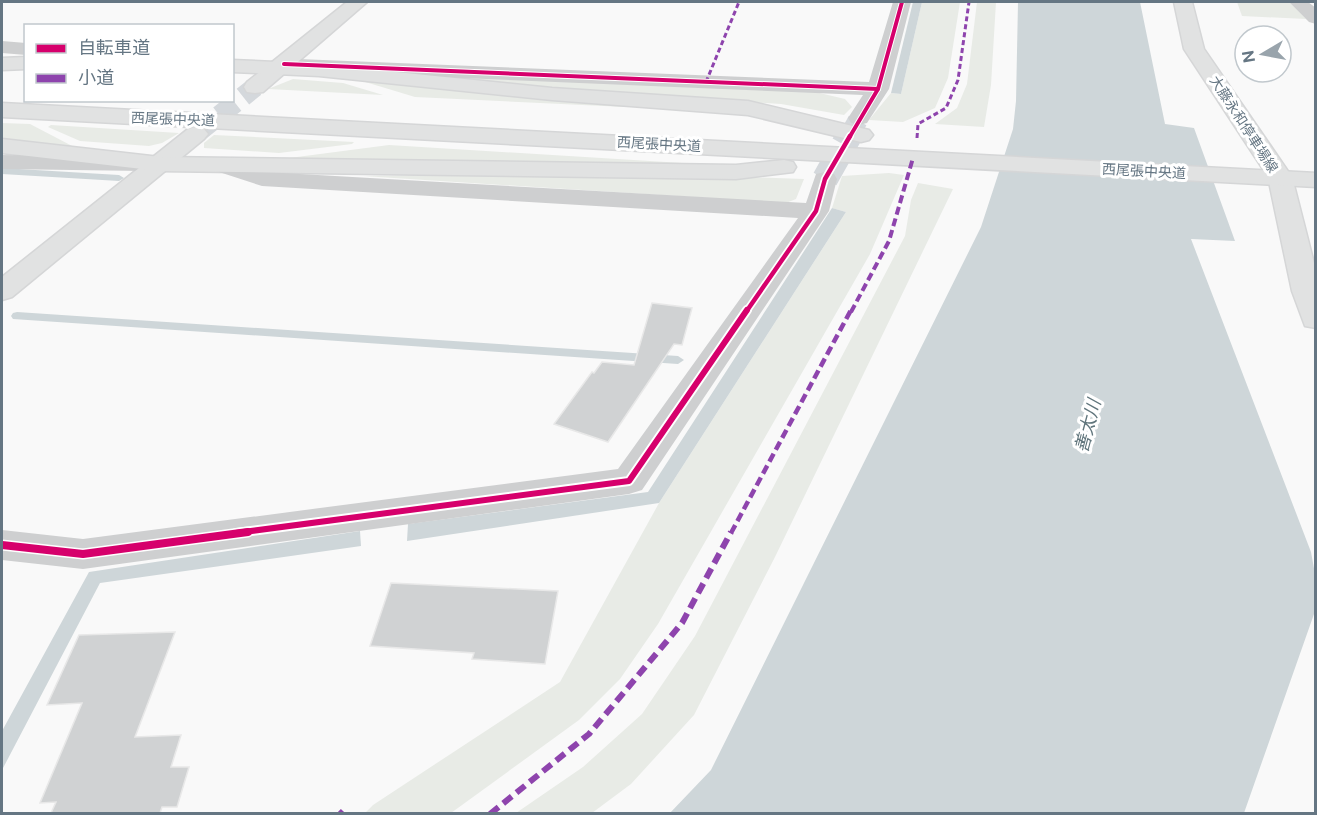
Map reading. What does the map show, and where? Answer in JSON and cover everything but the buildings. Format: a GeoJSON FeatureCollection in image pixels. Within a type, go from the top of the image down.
{"type":"FeatureCollection","features":[{"type":"Feature","properties":{"kind":"main road"},"geometry":{"type":"LineString","coordinates":[[256,97],[282,66],[358,2]]}},
{"type":"Feature","properties":{"kind":"main road","name":"大藤永和停車場線"},"geometry":{"type":"LineString","coordinates":[[1182,2],[1194,49],[1274,167],[1306,291],[1316,319]]}},
{"type":"Feature","properties":{"kind":"main road"},"geometry":{"type":"LineString","coordinates":[[2,64],[24,63]]}},
{"type":"Feature","properties":{"kind":"main road"},"geometry":{"type":"LineString","coordinates":[[234,66],[282,66],[552,94],[748,108],[860,127]]}},
{"type":"Feature","properties":{"kind":"main road","name":"西尾張中央道"},"geometry":{"type":"LineString","coordinates":[[304,105],[860,127],[951,150]]}},
{"type":"Feature","properties":{"kind":"main road","name":"西尾張中央道"},"geometry":{"type":"LineString","coordinates":[[2,110],[884,157],[951,150],[1274,167],[1316,159]]}},
{"type":"Feature","properties":{"kind":"main road"},"geometry":{"type":"LineString","coordinates":[[2,291],[196,135]]}},
{"type":"Feature","properties":{"kind":"main road"},"geometry":{"type":"LineString","coordinates":[[2,146],[160,164],[225,166],[736,172],[884,157]]}},
{"type":"Feature","properties":{"kind":"main road","name":"西尾張中央道"},"geometry":{"type":"LineString","coordinates":[[1274,167],[1316,180]]}},
{"type":"Feature","properties":{"kind":"street"},"geometry":{"type":"LineString","coordinates":[[860,127],[878,89],[902,2]]}},
{"type":"Feature","properties":{"kind":"street"},"geometry":{"type":"LineString","coordinates":[[1298,2],[1316,18]]}},
{"type":"Feature","properties":{"kind":"street"},"geometry":{"type":"LineString","coordinates":[[2,47],[24,48]]}},
{"type":"Feature","properties":{"kind":"street"},"geometry":{"type":"LineString","coordinates":[[234,61],[253,66],[878,89]]}},
{"type":"Feature","properties":{"kind":"street"},"geometry":{"type":"LineString","coordinates":[[2,162],[160,164]]}},
{"type":"Feature","properties":{"kind":"street"},"geometry":{"type":"LineString","coordinates":[[2,545],[83,554],[629,481],[820,195],[262,179],[225,166]]}},
{"type":"Feature","properties":{"kind":"shaded area"},"geometry":{"type":"Polygon","coordinates":[[[922,2],[960,2],[948,78],[935,108],[903,122],[869,120],[891,93],[901,94],[922,2]]]}},
{"type":"Feature","properties":{"kind":"shaded area"},"geometry":{"type":"Polygon","coordinates":[[[977,2],[996,2],[991,85],[984,127],[935,124],[957,108],[967,84],[977,2]]]}},
{"type":"Feature","properties":{"kind":"shaded area"},"geometry":{"type":"Polygon","coordinates":[[[1237,2],[1289,2],[1306,19],[1242,16],[1237,2]]]}},
{"type":"Feature","properties":{"kind":"shaded area"},"geometry":{"type":"Polygon","coordinates":[[[435,76],[811,91],[845,99],[852,107],[844,115],[781,104],[566,90],[435,76]]]}},
{"type":"Feature","properties":{"kind":"shaded area"},"geometry":{"type":"Polygon","coordinates":[[[352,78],[627,105],[625,107],[415,97],[352,78]]]}},
{"type":"Feature","properties":{"kind":"shaded area"},"geometry":{"type":"Polygon","coordinates":[[[293,79],[343,83],[383,95],[268,89],[293,79]]]}},
{"type":"Feature","properties":{"kind":"shaded area"},"geometry":{"type":"Polygon","coordinates":[[[2,123],[30,124],[76,148],[2,140],[2,123]]]}},
{"type":"Feature","properties":{"kind":"shaded area"},"geometry":{"type":"Polygon","coordinates":[[[51,125],[179,133],[162,143],[149,146],[80,141],[48,127],[51,125]]]}},
{"type":"Feature","properties":{"kind":"shaded area"},"geometry":{"type":"Polygon","coordinates":[[[214,135],[354,142],[279,153],[204,148],[204,143],[214,135]]]}},
{"type":"Feature","properties":{"kind":"shaded area"},"geometry":{"type":"Polygon","coordinates":[[[389,145],[731,166],[274,160],[389,145]]]}},
{"type":"Feature","properties":{"kind":"shaded area"},"geometry":{"type":"Polygon","coordinates":[[[622,173],[804,179],[796,199],[786,203],[363,176],[622,173]]]}},
{"type":"Feature","properties":{"kind":"shaded area"},"geometry":{"type":"Polygon","coordinates":[[[889,173],[904,175],[870,254],[658,624],[620,679],[579,720],[451,813],[364,814],[373,805],[560,682],[659,503],[846,212],[832,208],[842,176],[889,173]]]}},
{"type":"Feature","properties":{"kind":"shaded area"},"geometry":{"type":"Polygon","coordinates":[[[918,183],[953,189],[775,557],[694,715],[631,784],[592,813],[516,813],[583,767],[642,714],[695,636],[905,236],[911,200],[918,183]]]}},
{"type":"Feature","properties":{"kind":"water"},"geometry":{"type":"Polygon","coordinates":[[[913,2],[922,2],[901,94],[891,93],[913,2]]]}},
{"type":"Feature","properties":{"kind":"water","name":"善太川"},"geometry":{"type":"Polygon","coordinates":[[[1018,2],[1140,2],[1165,124],[1194,128],[1235,241],[1191,239],[1311,552],[1315,574],[1314,614],[1244,813],[669,814],[711,770],[981,227],[1013,129],[1016,101],[1018,2]]]}},
{"type":"Feature","properties":{"kind":"water"},"geometry":{"type":"Polygon","coordinates":[[[832,208],[846,212],[659,503],[407,541],[408,524],[648,492],[832,208]]]}},
{"type":"Feature","properties":{"kind":"water"},"geometry":{"type":"Polygon","coordinates":[[[360,531],[361,546],[100,583],[2,770],[2,731],[89,572],[360,531]]]}},
{"type":"Feature","properties":{"kind":"waterway"},"geometry":{"type":"LineString","coordinates":[[2,171],[119,178]]}},
{"type":"Feature","properties":{"kind":"waterway"},"geometry":{"type":"LineString","coordinates":[[17,316],[678,360]]}},
{"type":"Feature","properties":{"kind":"tunnel"},"geometry":{"type":"LineString","coordinates":[[196,134],[255,87]]}},
{"type":"Feature","properties":{"kind":"tunnel"},"geometry":{"type":"LineString","coordinates":[[848,138],[859,118]]}},
{"type":"Feature","properties":{"kind":"tunnel"},"geometry":{"type":"LineString","coordinates":[[825,179],[849,136]]}},
{"type":"Feature","properties":{"kind":"marked path"},"geometry":{"type":"LineString","coordinates":[[706,82],[739,2]]}},
{"type":"Feature","properties":{"kind":"marked path"},"geometry":{"type":"LineString","coordinates":[[917,138],[918,124],[946,108],[958,80],[969,2]]}},
{"type":"Feature","properties":{"kind":"marked path"},"geometry":{"type":"LineString","coordinates":[[490,814],[589,734],[682,623],[889,241],[913,158]]}},
{"type":"Feature","properties":{"kind":"marked path"},"geometry":{"type":"LineString","coordinates":[[340,814],[343,811]]}},
{"type":"Feature","properties":{"kind":"cycle path"},"geometry":{"type":"LineString","coordinates":[[284,64],[878,89],[902,2]]}},
{"type":"Feature","properties":{"kind":"cycle path"},"geometry":{"type":"LineString","coordinates":[[2,545],[83,554],[629,481],[816,211],[825,179],[878,89]]}}]}
